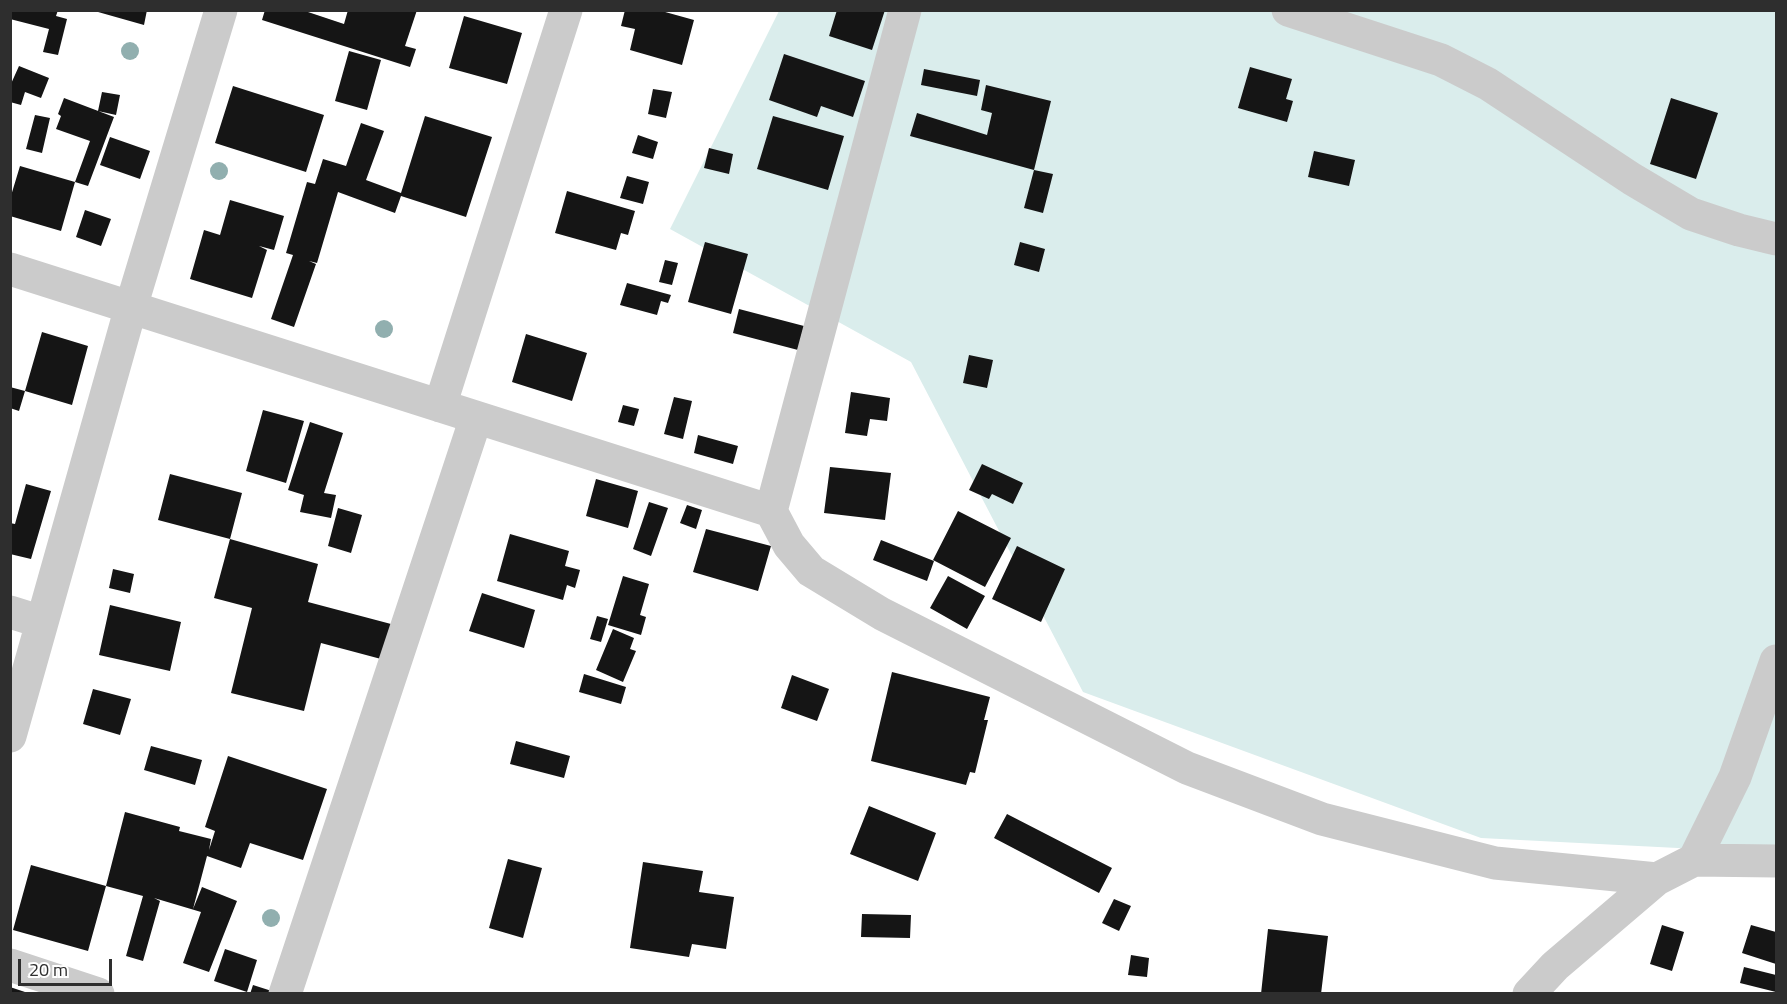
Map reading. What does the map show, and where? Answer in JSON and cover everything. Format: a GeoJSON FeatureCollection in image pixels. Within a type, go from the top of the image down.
{"type":"FeatureCollection","features":[{"type":"Feature","properties":{"kind":"street"},"geometry":{"type":"LineString","coordinates":[[10,736],[131,307],[221,10]]}},
{"type":"Feature","properties":{"kind":"street"},"geometry":{"type":"LineString","coordinates":[[440,406],[566,10]]}},
{"type":"Feature","properties":{"kind":"street"},"geometry":{"type":"LineString","coordinates":[[905,10],[771,511],[789,545],[811,571],[882,614],[1187,768],[1322,819],[1495,863],[1657,879]]}},
{"type":"Feature","properties":{"kind":"street"},"geometry":{"type":"LineString","coordinates":[[1288,10],[1441,60],[1488,84],[1632,179],[1691,214],[1776,239]]}},
{"type":"Feature","properties":{"kind":"street"},"geometry":{"type":"LineString","coordinates":[[10,269],[771,511]]}},
{"type":"Feature","properties":{"kind":"street"},"geometry":{"type":"LineString","coordinates":[[285,993],[476,418]]}},
{"type":"Feature","properties":{"kind":"street"},"geometry":{"type":"LineString","coordinates":[[10,612],[42,622]]}},
{"type":"Feature","properties":{"kind":"street"},"geometry":{"type":"LineString","coordinates":[[1694,860],[1735,777],[1776,661]]}},
{"type":"Feature","properties":{"kind":"street"},"geometry":{"type":"LineString","coordinates":[[1529,993],[1555,966],[1657,879],[1694,860],[1776,861]]}},
{"type":"Feature","properties":{"kind":"street"},"geometry":{"type":"LineString","coordinates":[[10,965],[98,993]]}},
{"type":"Feature","properties":{"kind":"shaded area"},"geometry":{"type":"Polygon","coordinates":[[[779,11],[1776,11],[1776,853],[1481,838],[1083,692],[911,362],[670,229],[779,11]]]}},
{"type":"Feature","properties":{"kind":"building"},"geometry":{"type":"Polygon","coordinates":[[[10,10],[58,10],[56,16],[67,19],[58,55],[43,52],[49,29],[10,19],[10,10]]]}},
{"type":"Feature","properties":{"kind":"building"},"geometry":{"type":"Polygon","coordinates":[[[91,10],[147,10],[144,25],[91,10]]]}},
{"type":"Feature","properties":{"kind":"building"},"geometry":{"type":"Polygon","coordinates":[[[265,10],[302,10],[344,24],[348,10],[417,10],[405,46],[416,49],[410,67],[262,20],[265,10]]]}},
{"type":"Feature","properties":{"kind":"building"},"geometry":{"type":"Polygon","coordinates":[[[625,10],[658,10],[694,20],[682,65],[630,50],[635,29],[621,26],[625,10]]]}},
{"type":"Feature","properties":{"kind":"building"},"geometry":{"type":"Polygon","coordinates":[[[837,10],[885,10],[872,50],[829,36],[837,10]]]}},
{"type":"Feature","properties":{"kind":"building"},"geometry":{"type":"Polygon","coordinates":[[[464,16],[522,33],[507,84],[449,68],[464,16]]]}},
{"type":"Feature","properties":{"kind":"building"},"geometry":{"type":"Polygon","coordinates":[[[349,51],[381,60],[367,110],[335,101],[349,51]]]}},
{"type":"Feature","properties":{"kind":"building"},"geometry":{"type":"Polygon","coordinates":[[[784,54],[865,81],[853,117],[821,106],[817,117],[769,100],[784,54]]]}},
{"type":"Feature","properties":{"kind":"building"},"geometry":{"type":"Polygon","coordinates":[[[19,66],[49,78],[41,98],[25,92],[21,105],[10,102],[10,86],[19,66]]]}},
{"type":"Feature","properties":{"kind":"building"},"geometry":{"type":"Polygon","coordinates":[[[1250,67],[1292,79],[1286,99],[1293,101],[1287,122],[1238,108],[1250,67]]]}},
{"type":"Feature","properties":{"kind":"building"},"geometry":{"type":"Polygon","coordinates":[[[924,69],[980,80],[977,96],[921,85],[924,69]]]}},
{"type":"Feature","properties":{"kind":"building"},"geometry":{"type":"Polygon","coordinates":[[[986,85],[1051,101],[1034,170],[910,136],[917,113],[987,135],[992,113],[981,110],[986,85]]]}},
{"type":"Feature","properties":{"kind":"building"},"geometry":{"type":"Polygon","coordinates":[[[233,86],[324,115],[306,172],[215,143],[233,86]]]}},
{"type":"Feature","properties":{"kind":"building"},"geometry":{"type":"Polygon","coordinates":[[[653,89],[672,92],[666,118],[648,114],[653,89]]]}},
{"type":"Feature","properties":{"kind":"building"},"geometry":{"type":"Polygon","coordinates":[[[102,92],[120,95],[116,115],[98,111],[102,92]]]}},
{"type":"Feature","properties":{"kind":"building"},"geometry":{"type":"Polygon","coordinates":[[[64,98],[114,117],[88,186],[75,182],[90,141],[56,129],[61,116],[58,114],[64,98]]]}},
{"type":"Feature","properties":{"kind":"building"},"geometry":{"type":"Polygon","coordinates":[[[1671,98],[1718,113],[1696,179],[1650,164],[1671,98]]]}},
{"type":"Feature","properties":{"kind":"building"},"geometry":{"type":"Polygon","coordinates":[[[35,115],[50,118],[42,153],[26,149],[35,115]]]}},
{"type":"Feature","properties":{"kind":"building"},"geometry":{"type":"Polygon","coordinates":[[[425,116],[492,137],[466,217],[401,196],[395,213],[338,192],[317,263],[309,261],[316,264],[294,327],[271,319],[293,255],[286,253],[307,182],[315,184],[323,159],[346,166],[361,123],[384,131],[366,180],[401,193],[425,116]]]}},
{"type":"Feature","properties":{"kind":"building"},"geometry":{"type":"Polygon","coordinates":[[[773,116],[844,136],[828,190],[757,169],[773,116]]]}},
{"type":"Feature","properties":{"kind":"building"},"geometry":{"type":"Polygon","coordinates":[[[638,135],[658,142],[653,159],[632,153],[638,135]]]}},
{"type":"Feature","properties":{"kind":"building"},"geometry":{"type":"Polygon","coordinates":[[[110,137],[150,151],[140,179],[100,165],[110,137]]]}},
{"type":"Feature","properties":{"kind":"building"},"geometry":{"type":"Polygon","coordinates":[[[709,148],[733,154],[729,174],[704,168],[709,148]]]}},
{"type":"Feature","properties":{"kind":"building"},"geometry":{"type":"Polygon","coordinates":[[[1314,151],[1355,160],[1349,186],[1308,177],[1314,151]]]}},
{"type":"Feature","properties":{"kind":"building"},"geometry":{"type":"Polygon","coordinates":[[[20,166],[75,182],[61,231],[10,216],[10,199],[20,166]]]}},
{"type":"Feature","properties":{"kind":"building"},"geometry":{"type":"Polygon","coordinates":[[[1034,170],[1053,174],[1043,213],[1024,208],[1034,170]]]}},
{"type":"Feature","properties":{"kind":"building"},"geometry":{"type":"Polygon","coordinates":[[[627,176],[649,182],[643,204],[620,198],[627,176]]]}},
{"type":"Feature","properties":{"kind":"building"},"geometry":{"type":"Polygon","coordinates":[[[567,191],[635,211],[628,235],[621,233],[616,250],[555,233],[567,191]]]}},
{"type":"Feature","properties":{"kind":"building"},"geometry":{"type":"Polygon","coordinates":[[[230,200],[284,216],[274,250],[259,246],[267,250],[252,298],[190,279],[204,230],[220,235],[230,200]]]}},
{"type":"Feature","properties":{"kind":"building"},"geometry":{"type":"Polygon","coordinates":[[[85,210],[111,219],[101,246],[76,237],[85,210]]]}},
{"type":"Feature","properties":{"kind":"building"},"geometry":{"type":"Polygon","coordinates":[[[705,242],[748,254],[731,314],[688,302],[705,242]]]}},
{"type":"Feature","properties":{"kind":"building"},"geometry":{"type":"Polygon","coordinates":[[[1020,242],[1045,249],[1039,272],[1014,265],[1020,242]]]}},
{"type":"Feature","properties":{"kind":"building"},"geometry":{"type":"Polygon","coordinates":[[[665,260],[678,263],[672,285],[659,282],[665,260]]]}},
{"type":"Feature","properties":{"kind":"building"},"geometry":{"type":"Polygon","coordinates":[[[627,283],[671,295],[668,303],[661,301],[657,315],[620,305],[627,283]]]}},
{"type":"Feature","properties":{"kind":"building"},"geometry":{"type":"Polygon","coordinates":[[[739,309],[804,326],[798,350],[733,333],[739,309]]]}},
{"type":"Feature","properties":{"kind":"building"},"geometry":{"type":"Polygon","coordinates":[[[42,332],[88,346],[72,405],[25,391],[42,332]]]}},
{"type":"Feature","properties":{"kind":"building"},"geometry":{"type":"Polygon","coordinates":[[[526,334],[587,353],[572,401],[512,382],[526,334]]]}},
{"type":"Feature","properties":{"kind":"building"},"geometry":{"type":"Polygon","coordinates":[[[969,355],[993,360],[987,388],[963,383],[969,355]]]}},
{"type":"Feature","properties":{"kind":"building"},"geometry":{"type":"Polygon","coordinates":[[[10,387],[25,391],[19,411],[10,408],[10,387]]]}},
{"type":"Feature","properties":{"kind":"building"},"geometry":{"type":"Polygon","coordinates":[[[851,392],[890,398],[887,421],[870,419],[867,436],[845,433],[851,392]]]}},
{"type":"Feature","properties":{"kind":"building"},"geometry":{"type":"Polygon","coordinates":[[[674,397],[692,401],[683,439],[664,434],[674,397]]]}},
{"type":"Feature","properties":{"kind":"building"},"geometry":{"type":"Polygon","coordinates":[[[623,405],[639,409],[634,426],[618,422],[623,405]]]}},
{"type":"Feature","properties":{"kind":"building"},"geometry":{"type":"Polygon","coordinates":[[[263,410],[304,421],[286,483],[246,471],[263,410]]]}},
{"type":"Feature","properties":{"kind":"building"},"geometry":{"type":"Polygon","coordinates":[[[310,422],[343,433],[324,493],[336,495],[331,518],[300,512],[304,495],[288,490],[310,422]]]}},
{"type":"Feature","properties":{"kind":"building"},"geometry":{"type":"Polygon","coordinates":[[[698,435],[738,446],[733,464],[694,453],[698,435]]]}},
{"type":"Feature","properties":{"kind":"building"},"geometry":{"type":"Polygon","coordinates":[[[982,464],[1023,483],[1013,504],[992,494],[989,499],[969,490],[982,464]]]}},
{"type":"Feature","properties":{"kind":"building"},"geometry":{"type":"Polygon","coordinates":[[[830,467],[891,473],[885,520],[824,513],[830,467]]]}},
{"type":"Feature","properties":{"kind":"building"},"geometry":{"type":"Polygon","coordinates":[[[170,474],[242,493],[230,539],[158,520],[170,474]]]}},
{"type":"Feature","properties":{"kind":"building"},"geometry":{"type":"Polygon","coordinates":[[[596,479],[638,491],[628,528],[586,516],[596,479]]]}},
{"type":"Feature","properties":{"kind":"building"},"geometry":{"type":"Polygon","coordinates":[[[26,484],[51,491],[31,559],[10,554],[10,523],[15,524],[26,484]]]}},
{"type":"Feature","properties":{"kind":"building"},"geometry":{"type":"Polygon","coordinates":[[[649,502],[668,508],[651,556],[633,549],[649,502]]]}},
{"type":"Feature","properties":{"kind":"building"},"geometry":{"type":"Polygon","coordinates":[[[687,505],[702,510],[696,529],[680,523],[687,505]]]}},
{"type":"Feature","properties":{"kind":"building"},"geometry":{"type":"Polygon","coordinates":[[[338,508],[362,515],[351,553],[328,546],[338,508]]]}},
{"type":"Feature","properties":{"kind":"building"},"geometry":{"type":"Polygon","coordinates":[[[958,511],[1011,538],[985,587],[933,560],[958,511]]]}},
{"type":"Feature","properties":{"kind":"building"},"geometry":{"type":"Polygon","coordinates":[[[706,529],[771,546],[758,591],[693,572],[706,529]]]}},
{"type":"Feature","properties":{"kind":"building"},"geometry":{"type":"Polygon","coordinates":[[[510,534],[569,551],[565,566],[580,570],[575,588],[567,585],[563,600],[497,581],[510,534]]]}},
{"type":"Feature","properties":{"kind":"building"},"geometry":{"type":"Polygon","coordinates":[[[230,539],[318,564],[308,602],[391,624],[381,659],[321,643],[304,711],[231,693],[252,608],[214,598],[230,539]]]}},
{"type":"Feature","properties":{"kind":"building"},"geometry":{"type":"Polygon","coordinates":[[[881,540],[934,561],[927,581],[873,560],[881,540]]]}},
{"type":"Feature","properties":{"kind":"building"},"geometry":{"type":"Polygon","coordinates":[[[1017,546],[1065,569],[1041,622],[992,599],[1017,546]]]}},
{"type":"Feature","properties":{"kind":"building"},"geometry":{"type":"Polygon","coordinates":[[[113,569],[134,574],[130,593],[109,588],[113,569]]]}},
{"type":"Feature","properties":{"kind":"building"},"geometry":{"type":"Polygon","coordinates":[[[623,576],[649,584],[640,615],[646,617],[641,635],[608,625],[623,576]]]}},
{"type":"Feature","properties":{"kind":"building"},"geometry":{"type":"Polygon","coordinates":[[[948,576],[985,596],[967,629],[930,608],[948,576]]]}},
{"type":"Feature","properties":{"kind":"building"},"geometry":{"type":"Polygon","coordinates":[[[482,593],[535,610],[524,648],[469,631],[482,593]]]}},
{"type":"Feature","properties":{"kind":"building"},"geometry":{"type":"Polygon","coordinates":[[[110,605],[181,622],[170,671],[99,655],[110,605]]]}},
{"type":"Feature","properties":{"kind":"building"},"geometry":{"type":"Polygon","coordinates":[[[597,616],[608,619],[601,642],[590,639],[597,616]]]}},
{"type":"Feature","properties":{"kind":"building"},"geometry":{"type":"Polygon","coordinates":[[[613,629],[634,638],[630,649],[636,651],[623,682],[596,670],[613,629]]]}},
{"type":"Feature","properties":{"kind":"building"},"geometry":{"type":"Polygon","coordinates":[[[892,672],[990,697],[984,720],[988,720],[975,773],[970,772],[966,785],[871,761],[892,672]]]}},
{"type":"Feature","properties":{"kind":"building"},"geometry":{"type":"Polygon","coordinates":[[[584,674],[626,687],[621,704],[579,692],[584,674]]]}},
{"type":"Feature","properties":{"kind":"building"},"geometry":{"type":"Polygon","coordinates":[[[792,675],[829,689],[817,721],[781,708],[792,675]]]}},
{"type":"Feature","properties":{"kind":"building"},"geometry":{"type":"Polygon","coordinates":[[[93,689],[131,699],[120,735],[83,724],[93,689]]]}},
{"type":"Feature","properties":{"kind":"building"},"geometry":{"type":"Polygon","coordinates":[[[516,741],[570,756],[564,778],[510,764],[516,741]]]}},
{"type":"Feature","properties":{"kind":"building"},"geometry":{"type":"Polygon","coordinates":[[[151,746],[202,760],[195,785],[144,770],[151,746]]]}},
{"type":"Feature","properties":{"kind":"building"},"geometry":{"type":"Polygon","coordinates":[[[228,756],[327,789],[303,860],[250,843],[241,868],[207,856],[193,909],[202,887],[237,901],[209,972],[183,963],[201,912],[154,898],[160,901],[143,961],[126,956],[143,896],[106,886],[125,812],[180,827],[179,831],[211,839],[209,850],[215,831],[205,827],[228,756]]]}},
{"type":"Feature","properties":{"kind":"building"},"geometry":{"type":"Polygon","coordinates":[[[869,806],[936,833],[918,881],[850,854],[869,806]]]}},
{"type":"Feature","properties":{"kind":"building"},"geometry":{"type":"Polygon","coordinates":[[[1007,814],[1112,868],[1099,893],[994,838],[1007,814]]]}},
{"type":"Feature","properties":{"kind":"building"},"geometry":{"type":"Polygon","coordinates":[[[508,859],[542,868],[523,938],[489,928],[508,859]]]}},
{"type":"Feature","properties":{"kind":"building"},"geometry":{"type":"Polygon","coordinates":[[[643,862],[703,871],[699,892],[734,897],[726,949],[692,944],[689,957],[630,948],[643,862]]]}},
{"type":"Feature","properties":{"kind":"building"},"geometry":{"type":"Polygon","coordinates":[[[31,865],[106,886],[88,951],[13,930],[31,865]]]}},
{"type":"Feature","properties":{"kind":"building"},"geometry":{"type":"Polygon","coordinates":[[[1114,899],[1131,906],[1119,931],[1102,923],[1114,899]]]}},
{"type":"Feature","properties":{"kind":"building"},"geometry":{"type":"Polygon","coordinates":[[[862,914],[911,915],[910,938],[861,937],[862,914]]]}},
{"type":"Feature","properties":{"kind":"building"},"geometry":{"type":"Polygon","coordinates":[[[1662,925],[1684,932],[1672,971],[1650,964],[1662,925]]]}},
{"type":"Feature","properties":{"kind":"building"},"geometry":{"type":"Polygon","coordinates":[[[1751,925],[1776,932],[1776,964],[1742,953],[1751,925]]]}},
{"type":"Feature","properties":{"kind":"building"},"geometry":{"type":"Polygon","coordinates":[[[1268,929],[1328,936],[1321,994],[1261,994],[1268,929]]]}},
{"type":"Feature","properties":{"kind":"building"},"geometry":{"type":"Polygon","coordinates":[[[225,949],[257,960],[247,992],[214,981],[225,949]]]}},
{"type":"Feature","properties":{"kind":"building"},"geometry":{"type":"Polygon","coordinates":[[[1131,955],[1149,958],[1147,977],[1128,975],[1131,955]]]}},
{"type":"Feature","properties":{"kind":"building"},"geometry":{"type":"Polygon","coordinates":[[[1744,967],[1776,975],[1776,992],[1740,983],[1744,967]]]}},
{"type":"Feature","properties":{"kind":"building"},"geometry":{"type":"Polygon","coordinates":[[[253,985],[278,993],[278,994],[250,994],[253,985]]]}},
{"type":"Feature","properties":{"kind":"building"},"geometry":{"type":"Polygon","coordinates":[[[10,987],[28,993],[28,994],[10,994],[10,987]]]}}]}
